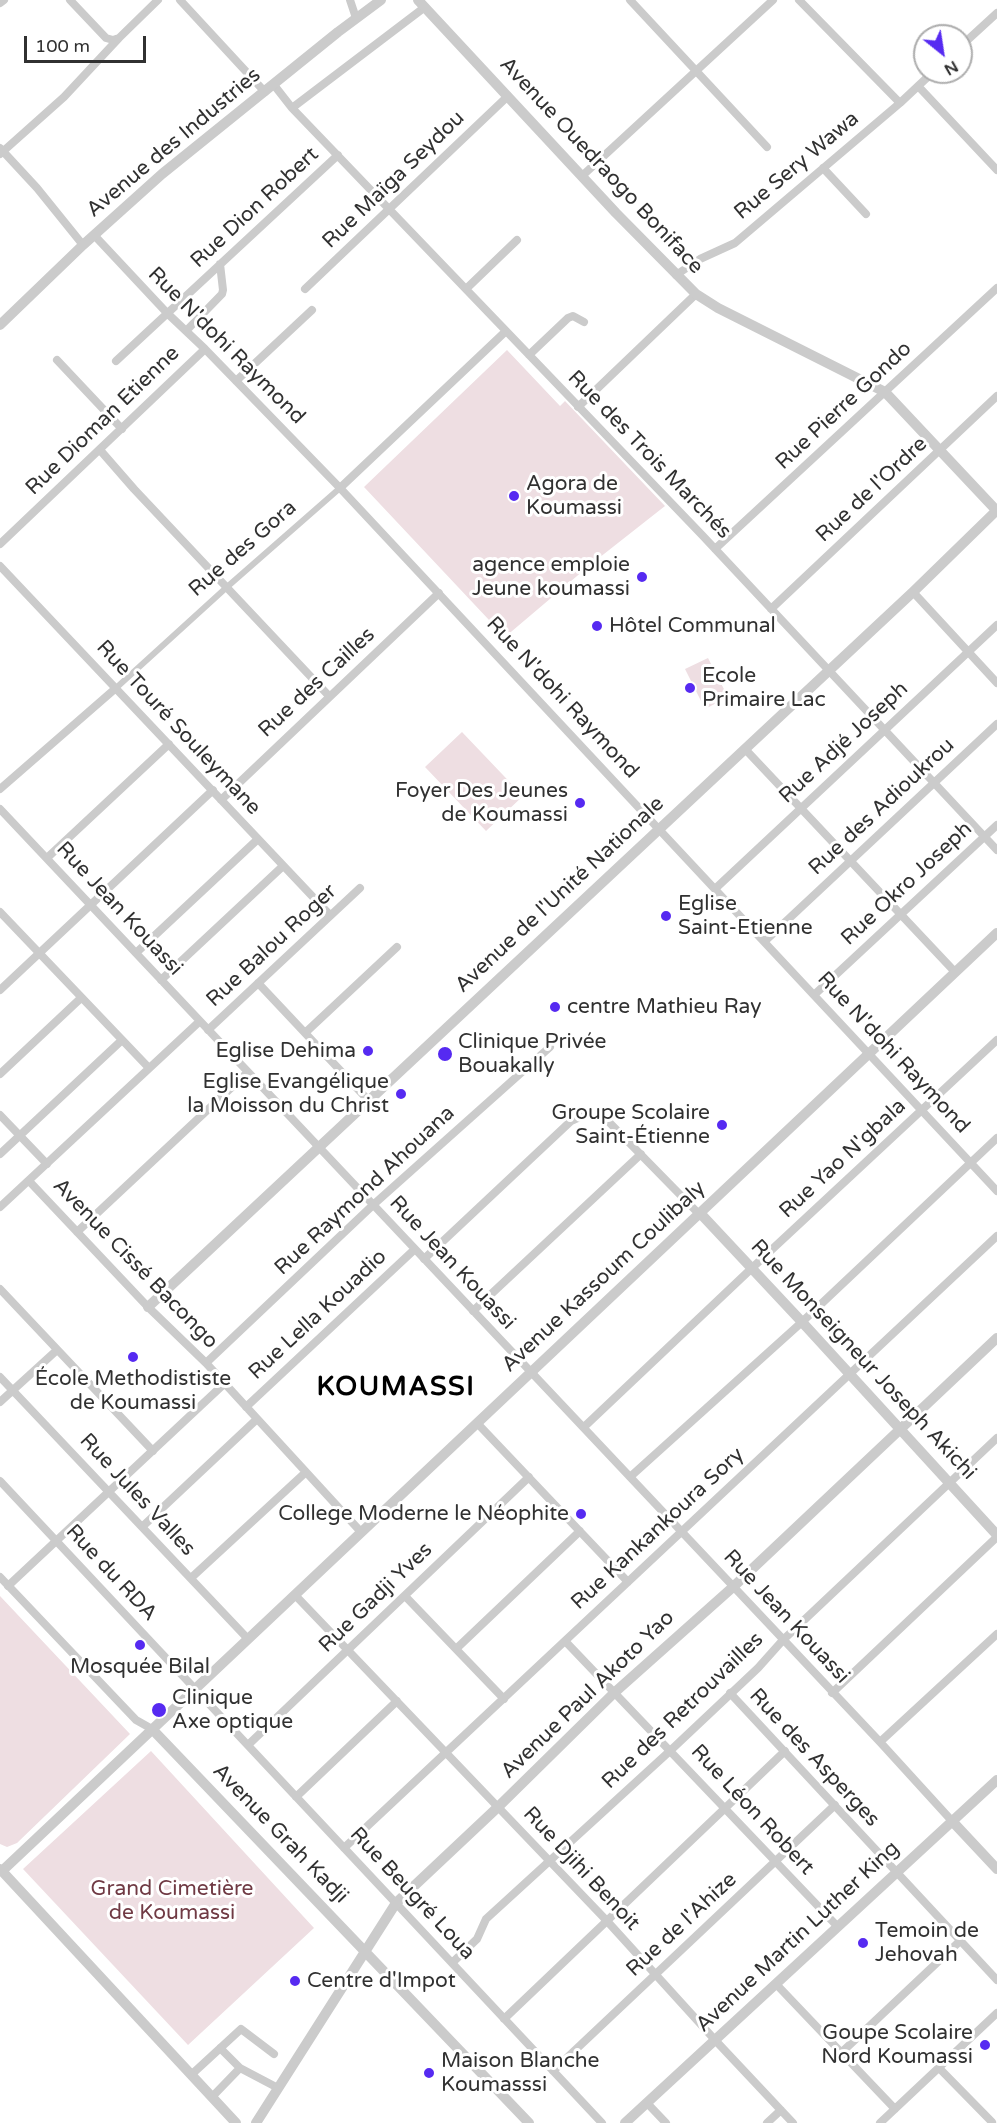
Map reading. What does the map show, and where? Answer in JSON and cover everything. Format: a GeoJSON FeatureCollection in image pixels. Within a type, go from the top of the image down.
{"type":"FeatureCollection","features":[{"type":"Feature","properties":{"kind":"street"},"geometry":{"type":"LineString","coordinates":[[0,3],[3,0]]}},
{"type":"Feature","properties":{"kind":"street"},"geometry":{"type":"LineString","coordinates":[[70,0],[106,38],[113,40],[119,38]]}},
{"type":"Feature","properties":{"kind":"street"},"geometry":{"type":"LineString","coordinates":[[82,245],[37,188],[1,151],[64,97],[158,0]]}},
{"type":"Feature","properties":{"kind":"street","name":"Rue des Trois Marchés"},"geometry":{"type":"LineString","coordinates":[[180,0],[292,108],[390,209],[715,549],[997,850]]}},
{"type":"Feature","properties":{"kind":"street"},"geometry":{"type":"LineString","coordinates":[[350,0],[356,18]]}},
{"type":"Feature","properties":{"kind":"street","name":"Avenue des Industries"},"geometry":{"type":"LineString","coordinates":[[0,325],[82,245],[162,174],[381,0]]}},
{"type":"Feature","properties":{"kind":"street"},"geometry":{"type":"LineString","coordinates":[[630,0],[767,147]]}},
{"type":"Feature","properties":{"kind":"street"},"geometry":{"type":"LineString","coordinates":[[582,176],[772,0]]}},
{"type":"Feature","properties":{"kind":"street"},"geometry":{"type":"LineString","coordinates":[[798,0],[900,103]]}},
{"type":"Feature","properties":{"kind":"street"},"geometry":{"type":"LineString","coordinates":[[292,108],[422,4]]}},
{"type":"Feature","properties":{"kind":"street","name":"Avenue Ouedraogo Boniface"},"geometry":{"type":"LineString","coordinates":[[422,4],[582,176],[696,294],[718,308],[885,392],[997,511]]}},
{"type":"Feature","properties":{"kind":"street"},"geometry":{"type":"LineString","coordinates":[[973,35],[997,13]]}},
{"type":"Feature","properties":{"kind":"street"},"geometry":{"type":"LineString","coordinates":[[918,86],[997,170]]}},
{"type":"Feature","properties":{"kind":"street","name":"Rue Sery Wawa"},"geometry":{"type":"LineString","coordinates":[[676,275],[700,259],[735,243],[918,86]]}},
{"type":"Feature","properties":{"kind":"street","name":"Rue Maïga Seydou"},"geometry":{"type":"LineString","coordinates":[[305,289],[508,96]]}},
{"type":"Feature","properties":{"kind":"street","name":"Rue Dion Robert"},"geometry":{"type":"LineString","coordinates":[[116,361],[338,155]]}},
{"type":"Feature","properties":{"kind":"street"},"geometry":{"type":"LineString","coordinates":[[823,168],[866,214]]}},
{"type":"Feature","properties":{"kind":"street","name":"Rue N'dohi Raymond"},"geometry":{"type":"LineString","coordinates":[[94,235],[167,313],[340,488],[997,1191]]}},
{"type":"Feature","properties":{"kind":"street"},"geometry":{"type":"LineString","coordinates":[[466,289],[517,240]]}},
{"type":"Feature","properties":{"kind":"street"},"geometry":{"type":"LineString","coordinates":[[186,332],[222,294],[220,264]]}},
{"type":"Feature","properties":{"kind":"street","name":"Rue Pierre Gondo"},"geometry":{"type":"LineString","coordinates":[[715,549],[997,288]]}},
{"type":"Feature","properties":{"kind":"street"},"geometry":{"type":"LineString","coordinates":[[578,407],[696,294]]}},
{"type":"Feature","properties":{"kind":"street"},"geometry":{"type":"LineString","coordinates":[[236,381],[312,310]]}},
{"type":"Feature","properties":{"kind":"street"},"geometry":{"type":"LineString","coordinates":[[529,356],[568,318],[573,316],[584,322]]}},
{"type":"Feature","properties":{"kind":"street","name":"Rue des Gora"},"geometry":{"type":"LineString","coordinates":[[0,789],[340,488],[506,331]]}},
{"type":"Feature","properties":{"kind":"street","name":"Rue Dioman Etienne"},"geometry":{"type":"LineString","coordinates":[[0,544],[205,349]]}},
{"type":"Feature","properties":{"kind":"street"},"geometry":{"type":"LineString","coordinates":[[57,360],[122,429]]}},
{"type":"Feature","properties":{"kind":"street","name":"Rue de l'Ordre"},"geometry":{"type":"LineString","coordinates":[[771,609],[997,396]]}},
{"type":"Feature","properties":{"kind":"street"},"geometry":{"type":"LineString","coordinates":[[100,450],[329,696]]}},
{"type":"Feature","properties":{"kind":"street","name":"Avenue de l'Unité Nationale"},"geometry":{"type":"LineString","coordinates":[[148,1307],[997,511]]}},
{"type":"Feature","properties":{"kind":"street","name":"Rue Touré Souleymane"},"geometry":{"type":"LineString","coordinates":[[0,566],[330,915]]}},
{"type":"Feature","properties":{"kind":"street"},"geometry":{"type":"LineString","coordinates":[[913,592],[997,683]]}},
{"type":"Feature","properties":{"kind":"street","name":"Rue des Cailles"},"geometry":{"type":"LineString","coordinates":[[221,800],[439,593]]}},
{"type":"Feature","properties":{"kind":"street","name":"Rue Adjé Joseph"},"geometry":{"type":"LineString","coordinates":[[716,888],[997,625]]}},
{"type":"Feature","properties":{"kind":"street","name":"Rue des Adioukrou"},"geometry":{"type":"LineString","coordinates":[[765,941],[997,724]]}},
{"type":"Feature","properties":{"kind":"street"},"geometry":{"type":"LineString","coordinates":[[47,858],[169,744]]}},
{"type":"Feature","properties":{"kind":"street"},"geometry":{"type":"LineString","coordinates":[[745,749],[955,972]]}},
{"type":"Feature","properties":{"kind":"street"},"geometry":{"type":"LineString","coordinates":[[0,990],[213,790]]}},
{"type":"Feature","properties":{"kind":"street","name":"Rue Jean Kouassi"},"geometry":{"type":"LineString","coordinates":[[0,809],[952,1821]]}},
{"type":"Feature","properties":{"kind":"street","name":"Rue Okro Joseph"},"geometry":{"type":"LineString","coordinates":[[814,994],[997,825]]}},
{"type":"Feature","properties":{"kind":"street"},"geometry":{"type":"LineString","coordinates":[[136,953],[258,839]]}},
{"type":"Feature","properties":{"kind":"street"},"geometry":{"type":"LineString","coordinates":[[161,980],[284,866]]}},
{"type":"Feature","properties":{"kind":"street","name":"Rue Balou Roger"},"geometry":{"type":"LineString","coordinates":[[208,1030],[360,888]]}},
{"type":"Feature","properties":{"kind":"street"},"geometry":{"type":"LineString","coordinates":[[0,912],[149,1068]]}},
{"type":"Feature","properties":{"kind":"street","name":"Avenue Kassoum Coulibaly"},"geometry":{"type":"LineString","coordinates":[[1,1870],[997,933]]}},
{"type":"Feature","properties":{"kind":"street"},"geometry":{"type":"LineString","coordinates":[[305,1033],[397,947]]}},
{"type":"Feature","properties":{"kind":"street"},"geometry":{"type":"LineString","coordinates":[[258,983],[369,1101]]}},
{"type":"Feature","properties":{"kind":"street"},"geometry":{"type":"LineString","coordinates":[[0,1074],[81,998]]}},
{"type":"Feature","properties":{"kind":"street"},"geometry":{"type":"LineString","coordinates":[[0,1208],[200,1021]]}},
{"type":"Feature","properties":{"kind":"street"},"geometry":{"type":"LineString","coordinates":[[0,1154],[122,1040]]}},
{"type":"Feature","properties":{"kind":"street","name":"Rue Yao N'gbala"},"geometry":{"type":"LineString","coordinates":[[584,1428],[997,1040]]}},
{"type":"Feature","properties":{"kind":"street","name":"Rue Raymond Ahouana"},"geometry":{"type":"LineString","coordinates":[[206,1363],[373,1205],[550,1047]]}},
{"type":"Feature","properties":{"kind":"street"},"geometry":{"type":"LineString","coordinates":[[77,1232],[248,1072]]}},
{"type":"Feature","properties":{"kind":"street","name":"Rue Monseigneur Joseph Akichi"},"geometry":{"type":"LineString","coordinates":[[424,1259],[572,1121],[589,1113],[603,1116],[752,1268],[951,1483],[997,1536]]}},
{"type":"Feature","properties":{"kind":"street"},"geometry":{"type":"LineString","coordinates":[[0,1115],[46,1164]]}},
{"type":"Feature","properties":{"kind":"street"},"geometry":{"type":"LineString","coordinates":[[630,1477],[802,1322],[997,1138]]}},
{"type":"Feature","properties":{"kind":"street"},"geometry":{"type":"LineString","coordinates":[[473,1311],[640,1154]]}},
{"type":"Feature","properties":{"kind":"street","name":"Avenue Cissé Bacongo"},"geometry":{"type":"LineString","coordinates":[[28,1181],[148,1307],[206,1363],[362,1532]]}},
{"type":"Feature","properties":{"kind":"street","name":"Rue Kankankoura Sory"},"geometry":{"type":"LineString","coordinates":[[344,1848],[997,1236]]}},
{"type":"Feature","properties":{"kind":"street","name":"Rue Lella Kouadio"},"geometry":{"type":"LineString","coordinates":[[246,1407],[415,1249]]}},
{"type":"Feature","properties":{"kind":"street"},"geometry":{"type":"LineString","coordinates":[[0,1289],[153,1451]]}},
{"type":"Feature","properties":{"kind":"street","name":"Avenue Paul Akoto Yao"},"geometry":{"type":"LineString","coordinates":[[256,2123],[396,1903],[614,1694],[733,1587],[997,1338]]}},
{"type":"Feature","properties":{"kind":"street"},"geometry":{"type":"LineString","coordinates":[[0,1402],[57,1350]]}},
{"type":"Feature","properties":{"kind":"street","name":"Rue Jules Valles"},"geometry":{"type":"LineString","coordinates":[[0,1377],[248,1639]]}},
{"type":"Feature","properties":{"kind":"street"},"geometry":{"type":"LineString","coordinates":[[8,1586],[225,1383]]}},
{"type":"Feature","properties":{"kind":"street"},"geometry":{"type":"LineString","coordinates":[[142,1527],[257,1419]]}},
{"type":"Feature","properties":{"kind":"street"},"geometry":{"type":"LineString","coordinates":[[477,1423],[628,1582]]}},
{"type":"Feature","properties":{"kind":"street","name":"Rue des Retrouvailles"},"geometry":{"type":"LineString","coordinates":[[452,1963],[477,1939],[486,1919],[671,1750],[758,1668],[783,1640],[997,1438]]}},
{"type":"Feature","properties":{"kind":"street"},"geometry":{"type":"LineString","coordinates":[[191,1578],[306,1472]]}},
{"type":"Feature","properties":{"kind":"street","name":"Rue Gadji Yves"},"geometry":{"type":"LineString","coordinates":[[248,1745],[529,1477]]}},
{"type":"Feature","properties":{"kind":"street","name":"Rue du RDA"},"geometry":{"type":"LineString","coordinates":[[0,1481],[195,1689]]}},
{"type":"Feature","properties":{"kind":"street"},"geometry":{"type":"LineString","coordinates":[[456,1649],[580,1531]]}},
{"type":"Feature","properties":{"kind":"street"},"geometry":{"type":"LineString","coordinates":[[832,1693],[997,1536]]}},
{"type":"Feature","properties":{"kind":"street","name":"Avenue Grah Kadji"},"geometry":{"type":"LineString","coordinates":[[0,1578],[136,1720],[152,1729],[529,2123]]}},
{"type":"Feature","properties":{"kind":"street","name":"Rue Djihi Benoit"},"geometry":{"type":"LineString","coordinates":[[295,1595],[608,1921],[655,1975],[793,2123]]}},
{"type":"Feature","properties":{"kind":"street"},"geometry":{"type":"LineString","coordinates":[[405,1596],[504,1699]]}},
{"type":"Feature","properties":{"kind":"street"},"geometry":{"type":"LineString","coordinates":[[880,1742],[997,1634]]}},
{"type":"Feature","properties":{"kind":"street","name":"Rue Léon Robert"},"geometry":{"type":"LineString","coordinates":[[565,1641],[838,1927]]}},
{"type":"Feature","properties":{"kind":"street","name":"Rue Beugré Loua"},"geometry":{"type":"LineString","coordinates":[[195,1689],[602,2123]]}},
{"type":"Feature","properties":{"kind":"street","name":"Rue des Asperges"},"geometry":{"type":"LineString","coordinates":[[730,1694],[997,1980]]}},
{"type":"Feature","properties":{"kind":"street"},"geometry":{"type":"LineString","coordinates":[[296,1797],[396,1701]]}},
{"type":"Feature","properties":{"kind":"street"},"geometry":{"type":"LineString","coordinates":[[504,2019],[785,1751]]}},
{"type":"Feature","properties":{"kind":"street","name":"Avenue Martin Luther King"},"geometry":{"type":"LineString","coordinates":[[625,2123],[997,1780]]}},
{"type":"Feature","properties":{"kind":"street","name":"Rue de l'Ahize"},"geometry":{"type":"LineString","coordinates":[[553,2071],[835,1805]]}},
{"type":"Feature","properties":{"kind":"street"},"geometry":{"type":"LineString","coordinates":[[952,1821],[997,1869]]}},
{"type":"Feature","properties":{"kind":"street"},"geometry":{"type":"LineString","coordinates":[[1,1870],[236,2123]]}},
{"type":"Feature","properties":{"kind":"street"},"geometry":{"type":"LineString","coordinates":[[842,2052],[960,1941]]}},
{"type":"Feature","properties":{"kind":"street"},"geometry":{"type":"LineString","coordinates":[[776,1984],[895,2109]]}},
{"type":"Feature","properties":{"kind":"street"},"geometry":{"type":"LineString","coordinates":[[880,2123],[997,2013]]}},
{"type":"Feature","properties":{"kind":"street"},"geometry":{"type":"LineString","coordinates":[[191,2075],[241,2029],[274,2054]]}},
{"type":"Feature","properties":{"kind":"street"},"geometry":{"type":"LineString","coordinates":[[220,2048],[240,2068],[278,2088]]}},
{"type":"Feature","properties":{"kind":"street"},"geometry":{"type":"LineString","coordinates":[[212,2097],[240,2068]]}},
{"type":"Feature","properties":{"kind":"street"},"geometry":{"type":"LineString","coordinates":[[939,2068],[993,2121]]}},
{"type":"Feature","properties":{"kind":"street"},"geometry":{"type":"LineString","coordinates":[[647,2103],[666,2123]]}},
{"type":"Feature","properties":{"kind":"street"},"geometry":{"type":"LineString","coordinates":[[767,2123],[781,2110]]}},
{"type":"Feature","properties":{"kind":"green space","name":"Agora de Koumassi"},"geometry":{"type":"Polygon","coordinates":[[[507,350],[560,406],[565,401],[665,506],[590,565],[505,637],[364,487],[507,350]]]}},
{"type":"Feature","properties":{"kind":"green space"},"geometry":{"type":"Polygon","coordinates":[[[708,658],[728,697],[705,709],[685,669],[708,658]]]}},
{"type":"Feature","properties":{"kind":"green space"},"geometry":{"type":"Polygon","coordinates":[[[462,732],[523,796],[486,831],[425,767],[462,732]]]}},
{"type":"Feature","properties":{"kind":"green space"},"geometry":{"type":"Polygon","coordinates":[[[0,1596],[130,1734],[17,1843],[7,1847],[0,1844],[0,1596]]]}},
{"type":"Feature","properties":{"kind":"green space","name":"Grand Cimetière de Koumassi"},"geometry":{"type":"Polygon","coordinates":[[[151,1751],[314,1928],[188,2045],[23,1869],[151,1751]]]}},
{"type":"Feature","properties":{"kind":"place","name":"Agora de Koumassi"},"geometry":{"type":"Point","coordinates":[514,496]}},
{"type":"Feature","properties":{"kind":"place","name":"agence emploie Jeune koumassi"},"geometry":{"type":"Point","coordinates":[642,577]}},
{"type":"Feature","properties":{"kind":"place","name":"Hôtel Communal"},"geometry":{"type":"Point","coordinates":[597,626]}},
{"type":"Feature","properties":{"kind":"place","name":"Ecole Primaire Lac"},"geometry":{"type":"Point","coordinates":[690,688]}},
{"type":"Feature","properties":{"kind":"place","name":"Foyer Des Jeunes de Koumassi"},"geometry":{"type":"Point","coordinates":[580,803]}},
{"type":"Feature","properties":{"kind":"place","name":"Eglise Saint-Etienne"},"geometry":{"type":"Point","coordinates":[666,916]}},
{"type":"Feature","properties":{"kind":"place","name":"centre Mathieu Ray"},"geometry":{"type":"Point","coordinates":[555,1007]}},
{"type":"Feature","properties":{"kind":"place","name":"Eglise Dehima"},"geometry":{"type":"Point","coordinates":[368,1051]}},
{"type":"Feature","properties":{"kind":"place","name":"Clinique Privée Bouakally"},"geometry":{"type":"Point","coordinates":[445,1054]}},
{"type":"Feature","properties":{"kind":"place","name":"Eglise Evangélique la Moisson du Christ"},"geometry":{"type":"Point","coordinates":[401,1094]}},
{"type":"Feature","properties":{"kind":"place","name":"Groupe Scolaire Saint-Étienne"},"geometry":{"type":"Point","coordinates":[722,1125]}},
{"type":"Feature","properties":{"kind":"place","name":"École Methodististe de Koumassi"},"geometry":{"type":"Point","coordinates":[133,1357]}},
{"type":"Feature","properties":{"kind":"place","name":"College Moderne le Néophite"},"geometry":{"type":"Point","coordinates":[581,1514]}},
{"type":"Feature","properties":{"kind":"place","name":"Mosquée Bilal"},"geometry":{"type":"Point","coordinates":[140,1645]}},
{"type":"Feature","properties":{"kind":"place","name":"Clinique Axe optique"},"geometry":{"type":"Point","coordinates":[159,1710]}},
{"type":"Feature","properties":{"kind":"place","name":"Temoin de Jehovah"},"geometry":{"type":"Point","coordinates":[863,1943]}},
{"type":"Feature","properties":{"kind":"place","name":"Centre d'Impot"},"geometry":{"type":"Point","coordinates":[295,1981]}},
{"type":"Feature","properties":{"kind":"place","name":"Goupe Scolaire Nord Koumassi"},"geometry":{"type":"Point","coordinates":[985,2045]}},
{"type":"Feature","properties":{"kind":"place","name":"Maison Blanche Koumasssi"},"geometry":{"type":"Point","coordinates":[429,2073]}},
{"type":"Feature","properties":{"kind":"district","name":"KOUMASSI"},"geometry":{"type":"Point","coordinates":[396,1388]}}]}
